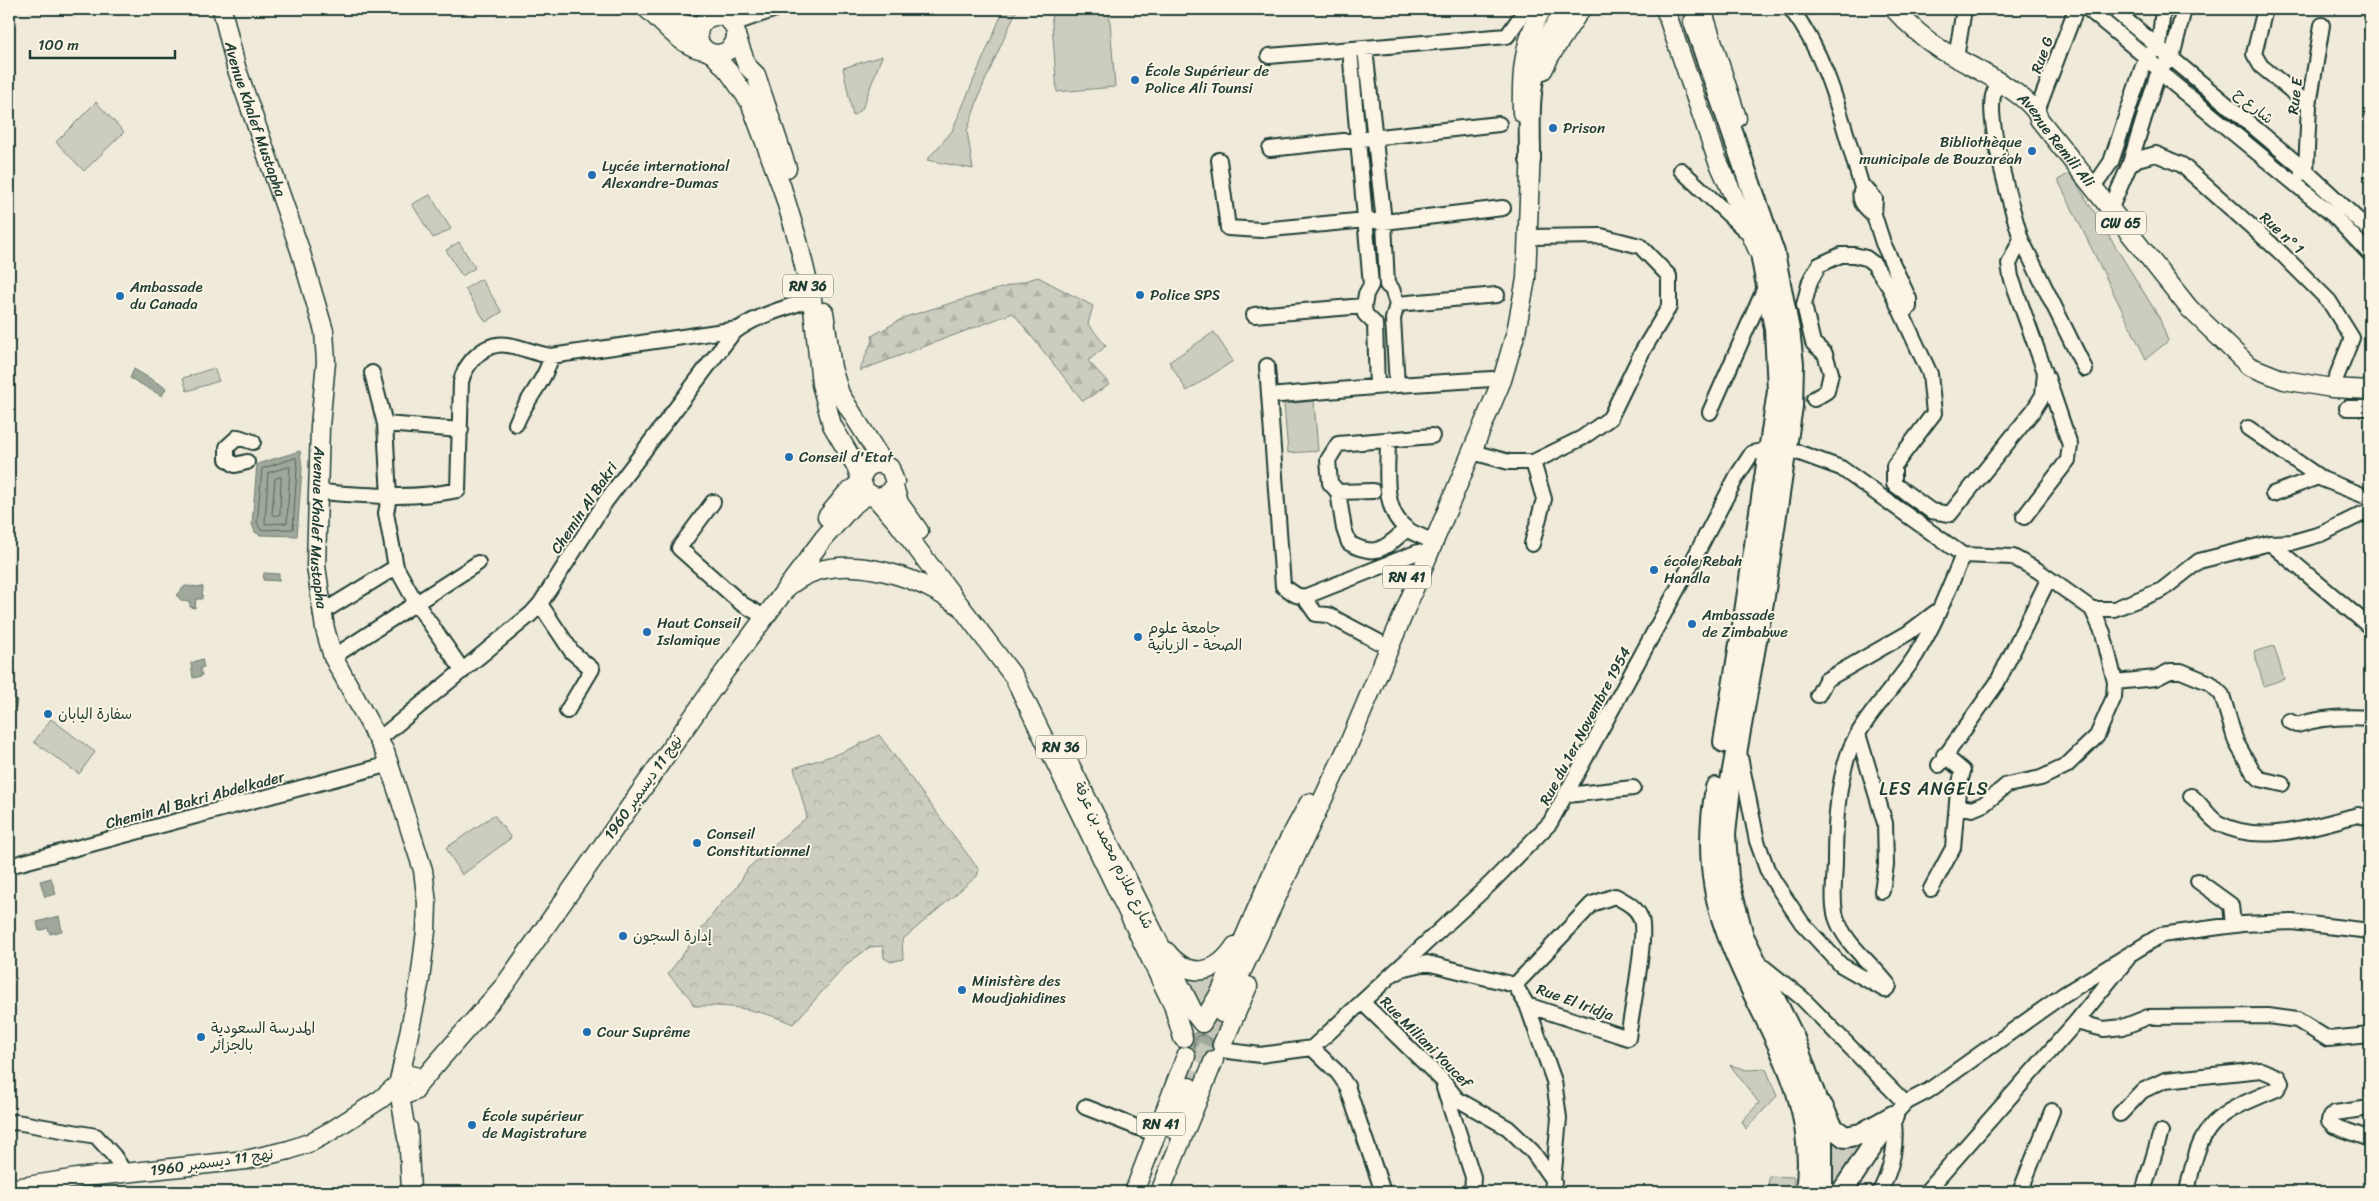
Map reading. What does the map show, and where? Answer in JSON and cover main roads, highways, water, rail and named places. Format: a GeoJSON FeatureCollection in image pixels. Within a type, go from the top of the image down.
{"type":"FeatureCollection","features":[{"type":"Feature","properties":{"kind":"highway"},"geometry":{"type":"LineString","coordinates":[[1522,124],[1526,78],[1530,59],[1538,36],[1553,9]]}},
{"type":"Feature","properties":{"kind":"highway"},"geometry":{"type":"LineString","coordinates":[[1530,160],[1531,95],[1535,69],[1544,46],[1566,9]]}},
{"type":"Feature","properties":{"kind":"highway"},"geometry":{"type":"LineString","coordinates":[[1692,19],[1786,307],[1792,364],[1792,406],[1779,446],[1714,802],[1711,846],[1715,888],[1725,927],[1783,1053],[1800,1100],[1807,1154],[1806,1192]]}},
{"type":"Feature","properties":{"kind":"highway"},"geometry":{"type":"LineString","coordinates":[[1768,255],[1767,283],[1775,329],[1778,373],[1776,414],[1779,446],[1764,596],[1726,819],[1728,879],[1741,929],[1754,960],[1793,1036],[1810,1082],[1833,1128],[1845,1136],[1862,1134],[1899,1109],[1842,1192]]}},
{"type":"Feature","properties":{"kind":"highway"},"geometry":{"type":"LineString","coordinates":[[1810,1082],[1822,1134],[1822,1192]]}},
{"type":"Feature","properties":{"kind":"main road","name":"Avenue Khalef Mustapha"},"geometry":{"type":"LineString","coordinates":[[222,9],[236,68],[300,250],[324,331],[326,362],[320,426],[316,566],[321,612],[333,657],[379,739],[390,764],[423,870],[427,903],[420,980],[408,1041],[407,1138],[411,1192]]}},
{"type":"Feature","properties":{"kind":"main road","name":"RN 36"},"geometry":{"type":"LineString","coordinates":[[648,9],[685,42],[709,52],[745,93],[756,114],[798,241],[812,299],[821,384],[836,434],[856,466],[861,481]]}},
{"type":"Feature","properties":{"kind":"main road"},"geometry":{"type":"LineString","coordinates":[[664,11],[677,13],[686,9]]}},
{"type":"Feature","properties":{"kind":"main road"},"geometry":{"type":"LineString","coordinates":[[1522,124],[1523,60],[1531,31],[1534,9]]}},
{"type":"Feature","properties":{"kind":"main road"},"geometry":{"type":"LineString","coordinates":[[1530,160],[1542,74],[1550,56],[1581,9]]}},
{"type":"Feature","properties":{"kind":"main road"},"geometry":{"type":"LineString","coordinates":[[1665,9],[1717,159],[1752,237],[1768,255]]}},
{"type":"Feature","properties":{"kind":"main road","name":"Avenue Remili Ali"},"geometry":{"type":"LineString","coordinates":[[1894,9],[1927,40],[1998,82],[2037,111],[2038,119],[2189,308],[2249,366],[2284,380],[2332,388],[2370,390]]}},
{"type":"Feature","properties":{"kind":"main road"},"geometry":{"type":"LineString","coordinates":[[664,11],[685,25],[691,26],[706,18],[717,16],[731,22],[734,44],[729,50],[722,54],[709,52],[699,37],[706,18]]}},
{"type":"Feature","properties":{"kind":"main road"},"geometry":{"type":"LineString","coordinates":[[1692,19],[1752,169],[1768,255]]}},
{"type":"Feature","properties":{"kind":"main road","name":"RN 36"},"geometry":{"type":"LineString","coordinates":[[731,22],[747,66],[756,75],[768,108],[809,241],[837,386],[856,421],[884,464]]}},
{"type":"Feature","properties":{"kind":"main road","name":"RN 41"},"geometry":{"type":"LineString","coordinates":[[1220,1012],[1315,806],[1379,642],[1492,380],[1509,315],[1515,274],[1522,124]]}},
{"type":"Feature","properties":{"kind":"main road","name":"RN 41"},"geometry":{"type":"LineString","coordinates":[[1202,1024],[1221,991],[1260,899],[1347,748],[1502,380],[1516,332],[1526,279],[1530,160]]}},
{"type":"Feature","properties":{"kind":"main road"},"geometry":{"type":"LineString","coordinates":[[836,434],[850,446],[858,445],[862,436],[856,421]]}},
{"type":"Feature","properties":{"kind":"main road"},"geometry":{"type":"LineString","coordinates":[[884,464],[893,472],[894,487],[886,496],[874,497],[865,491],[861,481],[865,470],[869,466],[884,464]]}},
{"type":"Feature","properties":{"kind":"main road","name":"نهج 11 ديسمبر 1960"},"geometry":{"type":"LineString","coordinates":[[9,1189],[77,1178],[246,1160],[294,1148],[311,1142],[381,1099],[407,1086],[482,996],[623,795],[756,612],[835,507],[861,481]]}},
{"type":"Feature","properties":{"kind":"main road","name":"شارع ملازم محمد بن عرفة"},"geometry":{"type":"LineString","coordinates":[[894,487],[906,512],[995,631],[1026,678],[1152,934],[1194,1013],[1202,1024]]}},
{"type":"Feature","properties":{"kind":"main road","name":"نهج 11 ديسمبر 1960"},"geometry":{"type":"LineString","coordinates":[[43,1192],[195,1177],[267,1166],[294,1159],[325,1145],[407,1086],[504,986],[698,710],[823,538],[845,513],[864,497],[874,497]]}},
{"type":"Feature","properties":{"kind":"main road","name":"شارع ملازم محمد بن عرفة"},"geometry":{"type":"LineString","coordinates":[[874,497],[898,522],[1003,661],[1019,687],[1173,1005],[1183,1038]]}},
{"type":"Feature","properties":{"kind":"main road"},"geometry":{"type":"LineString","coordinates":[[787,588],[802,577],[818,571],[844,568],[867,569],[888,573],[920,585],[945,597],[966,612]]}},
{"type":"Feature","properties":{"kind":"main road","name":"RN 41"},"geometry":{"type":"LineString","coordinates":[[1160,1192],[1219,1051],[1309,846],[1315,806]]}},
{"type":"Feature","properties":{"kind":"main road"},"geometry":{"type":"LineString","coordinates":[[1152,934],[1172,958],[1184,967],[1197,970],[1209,969],[1229,954],[1260,899]]}},
{"type":"Feature","properties":{"kind":"main road"},"geometry":{"type":"LineString","coordinates":[[1202,1024],[1216,1030],[1219,1051],[1202,1064],[1196,1063],[1186,1056],[1182,1047],[1183,1038],[1190,1027],[1202,1024]]}},
{"type":"Feature","properties":{"kind":"main road","name":"RN 41"},"geometry":{"type":"LineString","coordinates":[[1134,1192],[1186,1056]]}},
{"type":"Feature","properties":{"kind":"main road","name":"RN 41"},"geometry":{"type":"LineString","coordinates":[[1140,1192],[1187,1086],[1149,1192]]}},
{"type":"Feature","properties":{"kind":"water"},"geometry":{"type":"Polygon","coordinates":[[[134,369],[166,388],[162,396],[130,378],[134,369]]]}},
{"type":"Feature","properties":{"kind":"water"},"geometry":{"type":"Polygon","coordinates":[[[300,451],[302,468],[297,536],[260,535],[255,532],[252,524],[257,464],[300,451]]]}},
{"type":"Feature","properties":{"kind":"water"},"geometry":{"type":"Polygon","coordinates":[[[264,573],[279,574],[279,581],[263,580],[264,573]]]}},
{"type":"Feature","properties":{"kind":"water"},"geometry":{"type":"Polygon","coordinates":[[[185,586],[203,587],[202,599],[196,599],[195,608],[190,607],[190,602],[182,601],[176,595],[185,586]]]}},
{"type":"Feature","properties":{"kind":"water"},"geometry":{"type":"Polygon","coordinates":[[[202,659],[204,667],[200,668],[202,676],[193,678],[191,663],[202,659]]]}},
{"type":"Feature","properties":{"kind":"water"},"geometry":{"type":"Polygon","coordinates":[[[15,698],[17,700],[16,707],[9,716],[9,701],[15,698]]]}},
{"type":"Feature","properties":{"kind":"water"},"geometry":{"type":"Polygon","coordinates":[[[51,878],[56,894],[45,897],[40,881],[51,878]]]}},
{"type":"Feature","properties":{"kind":"water"},"geometry":{"type":"Polygon","coordinates":[[[59,916],[62,931],[50,934],[48,928],[39,931],[37,922],[59,916]]]}},
{"type":"Feature","properties":{"kind":"water"},"geometry":{"type":"Polygon","coordinates":[[[1203,1030],[1213,1034],[1217,1044],[1213,1054],[1203,1058],[1193,1054],[1189,1044],[1193,1034],[1203,1030]]]}},
{"type":"Feature","properties":{"kind":"tunnel"},"geometry":{"type":"LineString","coordinates":[[1675,9],[1682,26]]}},
{"type":"Feature","properties":{"kind":"tunnel"},"geometry":{"type":"LineString","coordinates":[[1189,1087],[1222,1013]]}},
{"type":"Feature","properties":{"kind":"place","name":"École Supérieur de Police Ali Tounsi"},"geometry":{"type":"Point","coordinates":[1135,80]}},
{"type":"Feature","properties":{"kind":"place","name":"Prison"},"geometry":{"type":"Point","coordinates":[1553,128]}},
{"type":"Feature","properties":{"kind":"place","name":"Bibliothèque municipale de Bouzaréah"},"geometry":{"type":"Point","coordinates":[2032,151]}},
{"type":"Feature","properties":{"kind":"place","name":"Lycée international Alexandre-Dumas"},"geometry":{"type":"Point","coordinates":[592,175]}},
{"type":"Feature","properties":{"kind":"place","name":"Police SPS"},"geometry":{"type":"Point","coordinates":[1140,295]}},
{"type":"Feature","properties":{"kind":"place","name":"Ambassade du Canada"},"geometry":{"type":"Point","coordinates":[120,296]}},
{"type":"Feature","properties":{"kind":"place","name":"Conseil d'Etat"},"geometry":{"type":"Point","coordinates":[789,457]}},
{"type":"Feature","properties":{"kind":"place","name":"école Rebah Handla"},"geometry":{"type":"Point","coordinates":[1654,570]}},
{"type":"Feature","properties":{"kind":"place","name":"Ambassade de Zimbabwe"},"geometry":{"type":"Point","coordinates":[1692,624]}},
{"type":"Feature","properties":{"kind":"place","name":"Haut Conseil Islamique"},"geometry":{"type":"Point","coordinates":[647,632]}},
{"type":"Feature","properties":{"kind":"place","name":"جامعة علوم الصحة - الزيانية"},"geometry":{"type":"Point","coordinates":[1138,637]}},
{"type":"Feature","properties":{"kind":"place","name":"سفارة اليابان"},"geometry":{"type":"Point","coordinates":[48,714]}},
{"type":"Feature","properties":{"kind":"place","name":"Conseil Constitutionnel"},"geometry":{"type":"Point","coordinates":[697,843]}},
{"type":"Feature","properties":{"kind":"place","name":"إدارة السجون"},"geometry":{"type":"Point","coordinates":[623,936]}},
{"type":"Feature","properties":{"kind":"place","name":"Ministère des Moudjahidines"},"geometry":{"type":"Point","coordinates":[962,990]}},
{"type":"Feature","properties":{"kind":"place","name":"Cour Suprême"},"geometry":{"type":"Point","coordinates":[587,1032]}},
{"type":"Feature","properties":{"kind":"place","name":"المدرسة السعودية بالجزائر"},"geometry":{"type":"Point","coordinates":[201,1037]}},
{"type":"Feature","properties":{"kind":"place","name":"École supérieur de Magistrature"},"geometry":{"type":"Point","coordinates":[472,1125]}},
{"type":"Feature","properties":{"kind":"district","name":"LES ANGELS"},"geometry":{"type":"Point","coordinates":[1934,789]}}]}
